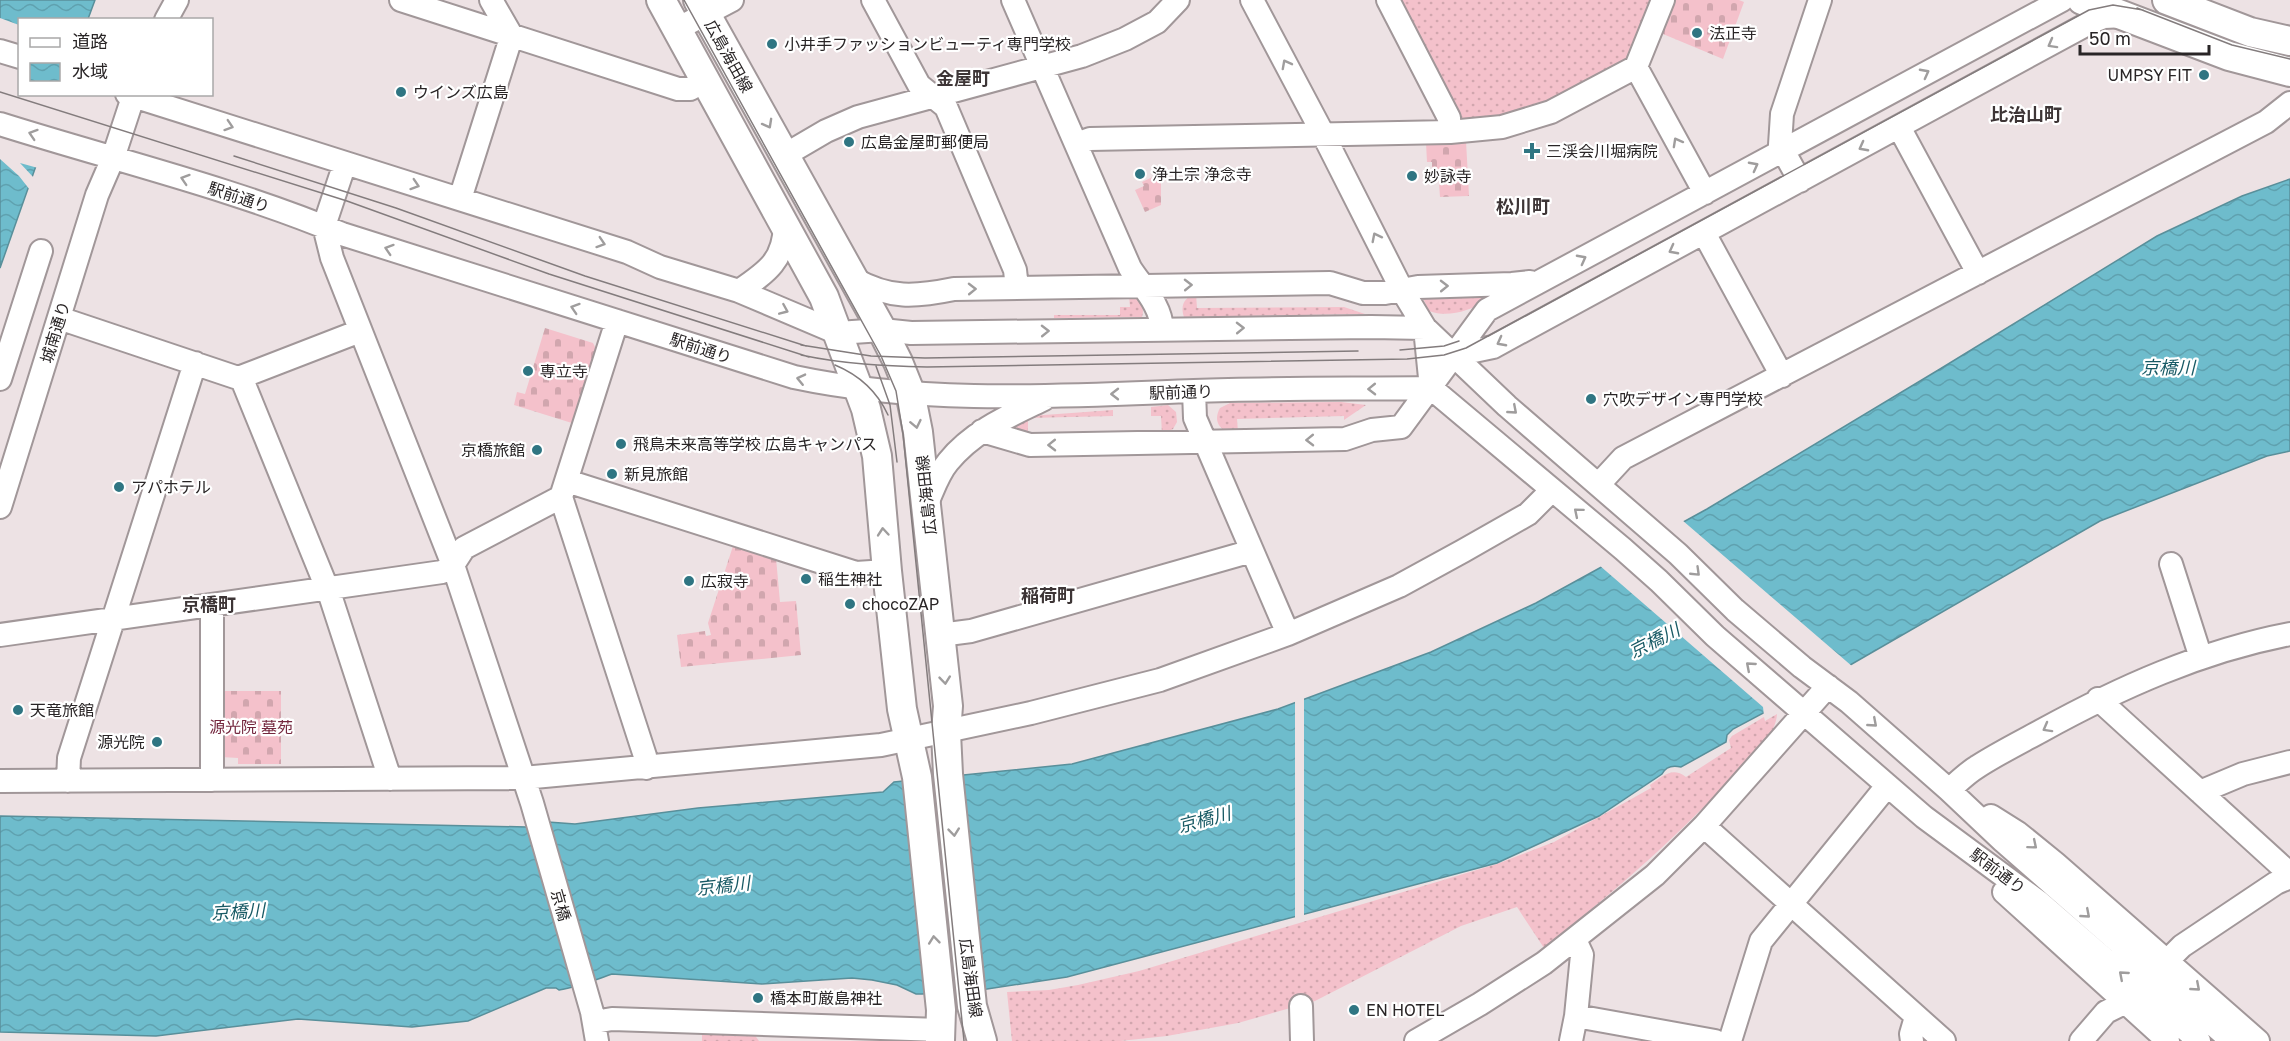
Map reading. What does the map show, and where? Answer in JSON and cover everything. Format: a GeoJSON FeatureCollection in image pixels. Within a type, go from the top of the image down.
{"type":"FeatureCollection","features":[{"type":"Feature","properties":{"kind":"main road","name":"広島海田線"},"geometry":{"type":"LineString","coordinates":[[661,0],[824,297],[866,409],[877,456],[902,709],[917,777],[940,999],[940,1036]]}},
{"type":"Feature","properties":{"kind":"main road"},"geometry":{"type":"LineString","coordinates":[[2082,0],[2229,56],[2290,72]]}},
{"type":"Feature","properties":{"kind":"main road"},"geometry":{"type":"LineString","coordinates":[[2167,0],[2250,32],[2290,41]]}},
{"type":"Feature","properties":{"kind":"main road","name":"広島海田線"},"geometry":{"type":"LineString","coordinates":[[702,7],[854,279],[898,362],[910,392],[918,432],[927,503],[948,706],[946,733],[948,774],[971,996],[982,1041]]}},
{"type":"Feature","properties":{"kind":"street"},"geometry":{"type":"LineString","coordinates":[[167,18],[177,0]]}},
{"type":"Feature","properties":{"kind":"street"},"geometry":{"type":"LineString","coordinates":[[401,0],[510,33],[678,89],[690,88],[705,81]]}},
{"type":"Feature","properties":{"kind":"street"},"geometry":{"type":"LineString","coordinates":[[460,199],[509,45],[510,33],[492,0]]}},
{"type":"Feature","properties":{"kind":"street"},"geometry":{"type":"LineString","coordinates":[[677,29],[702,7],[732,0]]}},
{"type":"Feature","properties":{"kind":"street"},"geometry":{"type":"LineString","coordinates":[[873,0],[919,85],[946,107],[1015,270],[1017,288]]}},
{"type":"Feature","properties":{"kind":"street"},"geometry":{"type":"LineString","coordinates":[[1013,0],[1130,268],[1155,304],[1161,317],[1162,329]]}},
{"type":"Feature","properties":{"kind":"street"},"geometry":{"type":"LineString","coordinates":[[784,155],[840,124],[858,117],[1082,56],[1125,39],[1156,22],[1178,0]]}},
{"type":"Feature","properties":{"kind":"street"},"geometry":{"type":"LineString","coordinates":[[1252,0],[1402,290],[1425,328],[1507,406],[1653,532],[1735,610],[1802,667],[1849,702],[2003,841],[2232,1041]]}},
{"type":"Feature","properties":{"kind":"street"},"geometry":{"type":"LineString","coordinates":[[1388,0],[1449,118],[1450,132]]}},
{"type":"Feature","properties":{"kind":"street"},"geometry":{"type":"LineString","coordinates":[[1076,144],[1090,139],[1450,132],[1502,127],[1543,115],[1636,67],[1663,0]]}},
{"type":"Feature","properties":{"kind":"street"},"geometry":{"type":"LineString","coordinates":[[1800,181],[1780,145],[1782,114],[1820,0]]}},
{"type":"Feature","properties":{"kind":"street"},"geometry":{"type":"LineString","coordinates":[[2010,28],[2021,15],[2022,0]]}},
{"type":"Feature","properties":{"kind":"street"},"geometry":{"type":"LineString","coordinates":[[982,431],[1030,445],[1345,439],[1372,430],[1401,427],[1487,310],[2062,0]]}},
{"type":"Feature","properties":{"kind":"street"},"geometry":{"type":"LineString","coordinates":[[1455,356],[1493,347],[2091,22],[2104,16],[2125,16]]}},
{"type":"Feature","properties":{"kind":"street"},"geometry":{"type":"LineString","coordinates":[[0,51],[18,56]]}},
{"type":"Feature","properties":{"kind":"street"},"geometry":{"type":"LineString","coordinates":[[1636,67],[1705,193]]}},
{"type":"Feature","properties":{"kind":"street","name":"城南通り"},"geometry":{"type":"LineString","coordinates":[[0,507],[97,195],[113,158],[132,96]]}},
{"type":"Feature","properties":{"kind":"street"},"geometry":{"type":"LineString","coordinates":[[135,96],[627,252],[660,267],[739,291],[838,333],[878,324],[926,294]]}},
{"type":"Feature","properties":{"kind":"street"},"geometry":{"type":"LineString","coordinates":[[1599,484],[1623,458],[2266,122],[2290,103]]}},
{"type":"Feature","properties":{"kind":"street","name":"駅前通り"},"geometry":{"type":"LineString","coordinates":[[0,124],[172,175],[354,237],[794,377],[859,389],[948,396],[1048,397],[1194,391],[1431,388],[1623,549],[1715,636],[1924,818],[2039,902],[2199,1041]]}},
{"type":"Feature","properties":{"kind":"street"},"geometry":{"type":"LineString","coordinates":[[1899,128],[1978,273]]}},
{"type":"Feature","properties":{"kind":"street"},"geometry":{"type":"LineString","coordinates":[[324,226],[345,163]]}},
{"type":"Feature","properties":{"kind":"street"},"geometry":{"type":"LineString","coordinates":[[739,291],[765,273],[773,264],[781,251],[785,225]]}},
{"type":"Feature","properties":{"kind":"street","name":"京橋"},"geometry":{"type":"LineString","coordinates":[[324,226],[332,258],[453,565],[538,824],[596,1032]]}},
{"type":"Feature","properties":{"kind":"street"},"geometry":{"type":"LineString","coordinates":[[1704,233],[1782,376]]}},
{"type":"Feature","properties":{"kind":"street"},"geometry":{"type":"LineString","coordinates":[[0,379],[41,250]]}},
{"type":"Feature","properties":{"kind":"street"},"geometry":{"type":"LineString","coordinates":[[854,279],[886,294],[926,294],[954,289],[1330,283],[1363,293],[1384,293],[1418,287],[1512,284],[1542,280]]}},
{"type":"Feature","properties":{"kind":"street"},"geometry":{"type":"LineString","coordinates":[[59,318],[241,377],[360,331]]}},
{"type":"Feature","properties":{"kind":"street"},"geometry":{"type":"LineString","coordinates":[[617,321],[564,489],[645,756],[646,768]]}},
{"type":"Feature","properties":{"kind":"street"},"geometry":{"type":"LineString","coordinates":[[878,324],[923,333],[1425,328]]}},
{"type":"Feature","properties":{"kind":"street"},"geometry":{"type":"LineString","coordinates":[[1425,328],[1431,388]]}},
{"type":"Feature","properties":{"kind":"street"},"geometry":{"type":"LineString","coordinates":[[68,781],[69,758],[195,363]]}},
{"type":"Feature","properties":{"kind":"street"},"geometry":{"type":"LineString","coordinates":[[241,377],[327,588],[390,779]]}},
{"type":"Feature","properties":{"kind":"street"},"geometry":{"type":"LineString","coordinates":[[1194,391],[1195,418],[1288,634]]}},
{"type":"Feature","properties":{"kind":"street"},"geometry":{"type":"LineString","coordinates":[[927,503],[947,463],[982,431],[1048,397]]}},
{"type":"Feature","properties":{"kind":"street"},"geometry":{"type":"LineString","coordinates":[[0,635],[442,572],[453,565],[464,548],[564,489],[856,573],[887,571]]}},
{"type":"Feature","properties":{"kind":"street"},"geometry":{"type":"LineString","coordinates":[[0,780],[523,778],[646,768],[909,740],[1031,713],[1160,680],[1288,634],[1399,586],[1528,514],[1552,490]]}},
{"type":"Feature","properties":{"kind":"street"},"geometry":{"type":"LineString","coordinates":[[940,635],[971,631],[1252,551]]}},
{"type":"Feature","properties":{"kind":"street"},"geometry":{"type":"LineString","coordinates":[[2171,564],[2201,658]]}},
{"type":"Feature","properties":{"kind":"street"},"geometry":{"type":"LineString","coordinates":[[212,604],[212,780]]}},
{"type":"Feature","properties":{"kind":"street"},"geometry":{"type":"LineString","coordinates":[[1949,790],[1975,768],[2098,699],[2201,658],[2264,639],[2290,634]]}},
{"type":"Feature","properties":{"kind":"street"},"geometry":{"type":"LineString","coordinates":[[1416,1041],[1480,1004],[1575,940],[1655,875],[1704,826],[1799,709],[1828,686]]}},
{"type":"Feature","properties":{"kind":"street"},"geometry":{"type":"LineString","coordinates":[[2098,699],[2290,875],[2182,945],[2167,961]]}},
{"type":"Feature","properties":{"kind":"street"},"geometry":{"type":"LineString","coordinates":[[2200,792],[2243,774],[2290,762]]}},
{"type":"Feature","properties":{"kind":"street"},"geometry":{"type":"LineString","coordinates":[[1730,1041],[1761,941],[1887,786]]}},
{"type":"Feature","properties":{"kind":"street"},"geometry":{"type":"LineString","coordinates":[[1949,790],[2018,833],[2258,1041]]}},
{"type":"Feature","properties":{"kind":"street"},"geometry":{"type":"LineString","coordinates":[[1924,818],[2168,1041]]}},
{"type":"Feature","properties":{"kind":"street"},"geometry":{"type":"LineString","coordinates":[[1704,826],[1944,1041]]}},
{"type":"Feature","properties":{"kind":"street"},"geometry":{"type":"LineString","coordinates":[[1571,1041],[1582,955],[1575,940]]}},
{"type":"Feature","properties":{"kind":"street"},"geometry":{"type":"LineString","coordinates":[[2081,1041],[2106,1012],[2124,1003]]}},
{"type":"Feature","properties":{"kind":"street"},"geometry":{"type":"LineString","coordinates":[[1301,1006],[1302,1041]]}},
{"type":"Feature","properties":{"kind":"street"},"geometry":{"type":"LineString","coordinates":[[1576,1016],[1715,1041]]}},
{"type":"Feature","properties":{"kind":"street"},"geometry":{"type":"LineString","coordinates":[[1912,1041],[1911,1034],[1916,1017]]}},
{"type":"Feature","properties":{"kind":"street"},"geometry":{"type":"LineString","coordinates":[[596,1032],[612,1019],[767,1033],[940,1036]]}},
{"type":"Feature","properties":{"kind":"green space"},"geometry":{"type":"Polygon","coordinates":[[[1396,0],[1652,0],[1631,55],[1624,63],[1540,103],[1504,114],[1467,121],[1457,118],[1396,0]]]}},
{"type":"Feature","properties":{"kind":"green space"},"geometry":{"type":"Polygon","coordinates":[[[1674,0],[1739,0],[1744,2],[1723,59],[1663,34],[1662,30],[1674,0]]]}},
{"type":"Feature","properties":{"kind":"green space"},"geometry":{"type":"Polygon","coordinates":[[[1466,141],[1469,196],[1440,197],[1438,170],[1432,169],[1432,162],[1427,162],[1426,143],[1466,141]]]}},
{"type":"Feature","properties":{"kind":"green space"},"geometry":{"type":"Polygon","coordinates":[[[1161,173],[1161,205],[1145,212],[1135,190],[1144,186],[1142,182],[1161,173]]]}},
{"type":"Feature","properties":{"kind":"green space"},"geometry":{"type":"Polygon","coordinates":[[[1483,291],[1486,301],[1473,308],[1451,314],[1429,311],[1421,294],[1483,291]]]}},
{"type":"Feature","properties":{"kind":"green space"},"geometry":{"type":"Polygon","coordinates":[[[1196,294],[1197,308],[1344,307],[1365,314],[1184,317],[1182,309],[1184,302],[1188,297],[1196,294]]]}},
{"type":"Feature","properties":{"kind":"green space"},"geometry":{"type":"Polygon","coordinates":[[[1129,295],[1137,298],[1141,303],[1142,317],[1054,318],[1054,315],[1120,315],[1120,307],[1130,307],[1129,295]]]}},
{"type":"Feature","properties":{"kind":"green space"},"geometry":{"type":"Polygon","coordinates":[[[545,328],[593,343],[597,351],[575,424],[514,405],[517,392],[525,394],[545,328]]]}},
{"type":"Feature","properties":{"kind":"green space"},"geometry":{"type":"Polygon","coordinates":[[[1341,402],[1366,405],[1344,420],[1344,416],[1237,419],[1238,432],[1225,431],[1217,421],[1220,408],[1230,403],[1341,402]]]}},
{"type":"Feature","properties":{"kind":"green space"},"geometry":{"type":"Polygon","coordinates":[[[1168,405],[1176,412],[1177,422],[1173,429],[1162,434],[1161,416],[1151,416],[1151,407],[1168,405]]]}},
{"type":"Feature","properties":{"kind":"green space"},"geometry":{"type":"Polygon","coordinates":[[[1113,410],[1113,416],[1028,418],[1028,436],[1001,427],[1030,416],[1113,410]]]}},
{"type":"Feature","properties":{"kind":"green space"},"geometry":{"type":"Polygon","coordinates":[[[733,546],[776,558],[780,602],[796,601],[801,655],[681,667],[677,635],[705,631],[706,636],[711,635],[708,623],[733,546]]]}},
{"type":"Feature","properties":{"kind":"green space","name":"源光院 墓苑"},"geometry":{"type":"Polygon","coordinates":[[[220,691],[281,691],[281,764],[238,764],[238,758],[221,757],[220,691]]]}},
{"type":"Feature","properties":{"kind":"green space"},"geometry":{"type":"Polygon","coordinates":[[[1777,714],[1773,728],[1765,741],[1698,813],[1623,882],[1544,948],[1517,907],[1461,926],[1315,1001],[1238,1023],[1167,1036],[1120,1041],[1012,1041],[1007,992],[1049,990],[1139,971],[1497,864],[1554,842],[1651,788],[1650,785],[1663,776],[1676,772],[1686,777],[1731,748],[1729,740],[1732,736],[1764,717],[1765,721],[1777,714]]]}},
{"type":"Feature","properties":{"kind":"green space"},"geometry":{"type":"Polygon","coordinates":[[[702,1031],[754,1034],[759,1041],[702,1041],[702,1031]]]}},
{"type":"Feature","properties":{"kind":"water"},"geometry":{"type":"Polygon","coordinates":[[[0,0],[95,0],[88,18],[18,18],[18,96],[61,96],[0,268],[0,0]]]}},
{"type":"Feature","properties":{"kind":"water","name":"京橋川"},"geometry":{"type":"Polygon","coordinates":[[[2290,179],[2290,451],[2267,456],[2100,521],[1805,691],[1733,729],[1727,735],[1726,742],[1681,767],[1668,768],[1599,816],[1497,863],[1067,977],[987,989],[916,994],[897,985],[852,978],[762,984],[612,974],[566,989],[546,988],[468,1021],[412,1027],[298,1019],[156,1036],[0,1032],[0,816],[526,827],[548,822],[575,824],[698,808],[883,792],[894,782],[1072,764],[1278,709],[1431,652],[1536,603],[1707,509],[2157,236],[2242,196],[2290,179]]]}},
{"type":"Feature","properties":{"kind":"pier"},"geometry":{"type":"Polygon","coordinates":[[[0,18],[18,25],[18,96],[63,96],[38,168],[20,163],[34,178],[30,190],[19,176],[0,159],[0,18]]]}},
{"type":"Feature","properties":{"kind":"pier"},"geometry":{"type":"Polygon","coordinates":[[[1682,520],[1853,667],[1764,716],[1763,707],[1599,565],[1682,520]]]}},
{"type":"Feature","properties":{"kind":"pier"},"geometry":{"type":"Polygon","coordinates":[[[1304,696],[1304,918],[1295,921],[1295,699],[1304,696]]]}},
{"type":"Feature","properties":{"kind":"tram line"},"geometry":{"type":"LineString","coordinates":[[684,0],[881,356],[896,391],[903,434],[964,1041]]}},
{"type":"Feature","properties":{"kind":"tram line"},"geometry":{"type":"LineString","coordinates":[[801,355],[832,361],[927,367],[1407,359],[1444,355],[1466,348],[2089,10],[2113,5],[2143,10]]}},
{"type":"Feature","properties":{"kind":"tram line"},"geometry":{"type":"LineString","coordinates":[[2137,8],[2232,45],[2290,59]]}},
{"type":"Feature","properties":{"kind":"tram line"},"geometry":{"type":"LineString","coordinates":[[0,92],[347,201],[549,274],[809,357]]}},
{"type":"Feature","properties":{"kind":"tram line"},"geometry":{"type":"LineString","coordinates":[[234,156],[396,208],[585,276],[806,346]]}},
{"type":"Feature","properties":{"kind":"tram line"},"geometry":{"type":"LineString","coordinates":[[1400,350],[1444,346],[1459,341]]}},
{"type":"Feature","properties":{"kind":"tram line"},"geometry":{"type":"LineString","coordinates":[[801,345],[871,356],[925,358],[1358,351]]}},
{"type":"Feature","properties":{"kind":"tram line"},"geometry":{"type":"LineString","coordinates":[[835,365],[852,374],[873,391],[888,415]]}},
{"type":"Feature","properties":{"kind":"tram line"},"geometry":{"type":"LineString","coordinates":[[876,366],[890,405],[897,462]]}},
{"type":"Feature","properties":{"kind":"place","name":"法正寺"},"geometry":{"type":"Point","coordinates":[1697,33]}},
{"type":"Feature","properties":{"kind":"place","name":"小井手ファッションビューティ専門学校"},"geometry":{"type":"Point","coordinates":[772,44]}},
{"type":"Feature","properties":{"kind":"place","name":"UMPSY FIT"},"geometry":{"type":"Point","coordinates":[2204,75]}},
{"type":"Feature","properties":{"kind":"place","name":"ウインズ広島"},"geometry":{"type":"Point","coordinates":[401,92]}},
{"type":"Feature","properties":{"kind":"place","name":"広島金屋町郵便局"},"geometry":{"type":"Point","coordinates":[849,142]}},
{"type":"Feature","properties":{"kind":"place","name":"三渓会川堀病院"},"geometry":{"type":"Point","coordinates":[1532,151]}},
{"type":"Feature","properties":{"kind":"place","name":"浄土宗 浄念寺"},"geometry":{"type":"Point","coordinates":[1140,174]}},
{"type":"Feature","properties":{"kind":"place","name":"妙詠寺"},"geometry":{"type":"Point","coordinates":[1412,176]}},
{"type":"Feature","properties":{"kind":"place","name":"専立寺"},"geometry":{"type":"Point","coordinates":[528,371]}},
{"type":"Feature","properties":{"kind":"place","name":"穴吹デザイン専門学校"},"geometry":{"type":"Point","coordinates":[1591,399]}},
{"type":"Feature","properties":{"kind":"place","name":"飛鳥未来高等学校 広島キャンパス"},"geometry":{"type":"Point","coordinates":[621,444]}},
{"type":"Feature","properties":{"kind":"place","name":"京橋旅館"},"geometry":{"type":"Point","coordinates":[537,450]}},
{"type":"Feature","properties":{"kind":"place","name":"新見旅館"},"geometry":{"type":"Point","coordinates":[612,474]}},
{"type":"Feature","properties":{"kind":"place","name":"アパホテル"},"geometry":{"type":"Point","coordinates":[119,487]}},
{"type":"Feature","properties":{"kind":"place","name":"稲生神社"},"geometry":{"type":"Point","coordinates":[806,579]}},
{"type":"Feature","properties":{"kind":"place","name":"広寂寺"},"geometry":{"type":"Point","coordinates":[689,581]}},
{"type":"Feature","properties":{"kind":"place","name":"chocoZAP"},"geometry":{"type":"Point","coordinates":[850,604]}},
{"type":"Feature","properties":{"kind":"place","name":"天竜旅館"},"geometry":{"type":"Point","coordinates":[18,710]}},
{"type":"Feature","properties":{"kind":"place","name":"源光院"},"geometry":{"type":"Point","coordinates":[157,742]}},
{"type":"Feature","properties":{"kind":"place","name":"橋本町厳島神社"},"geometry":{"type":"Point","coordinates":[758,998]}},
{"type":"Feature","properties":{"kind":"place","name":"EN HOTEL"},"geometry":{"type":"Point","coordinates":[1354,1010]}},
{"type":"Feature","properties":{"kind":"district","name":"金屋町"},"geometry":{"type":"Point","coordinates":[963,78]}},
{"type":"Feature","properties":{"kind":"district","name":"比治山町"},"geometry":{"type":"Point","coordinates":[2026,114]}},
{"type":"Feature","properties":{"kind":"district","name":"松川町"},"geometry":{"type":"Point","coordinates":[1523,206]}},
{"type":"Feature","properties":{"kind":"district","name":"稲荷町"},"geometry":{"type":"Point","coordinates":[1048,595]}},
{"type":"Feature","properties":{"kind":"district","name":"京橋町"},"geometry":{"type":"Point","coordinates":[209,604]}}]}
